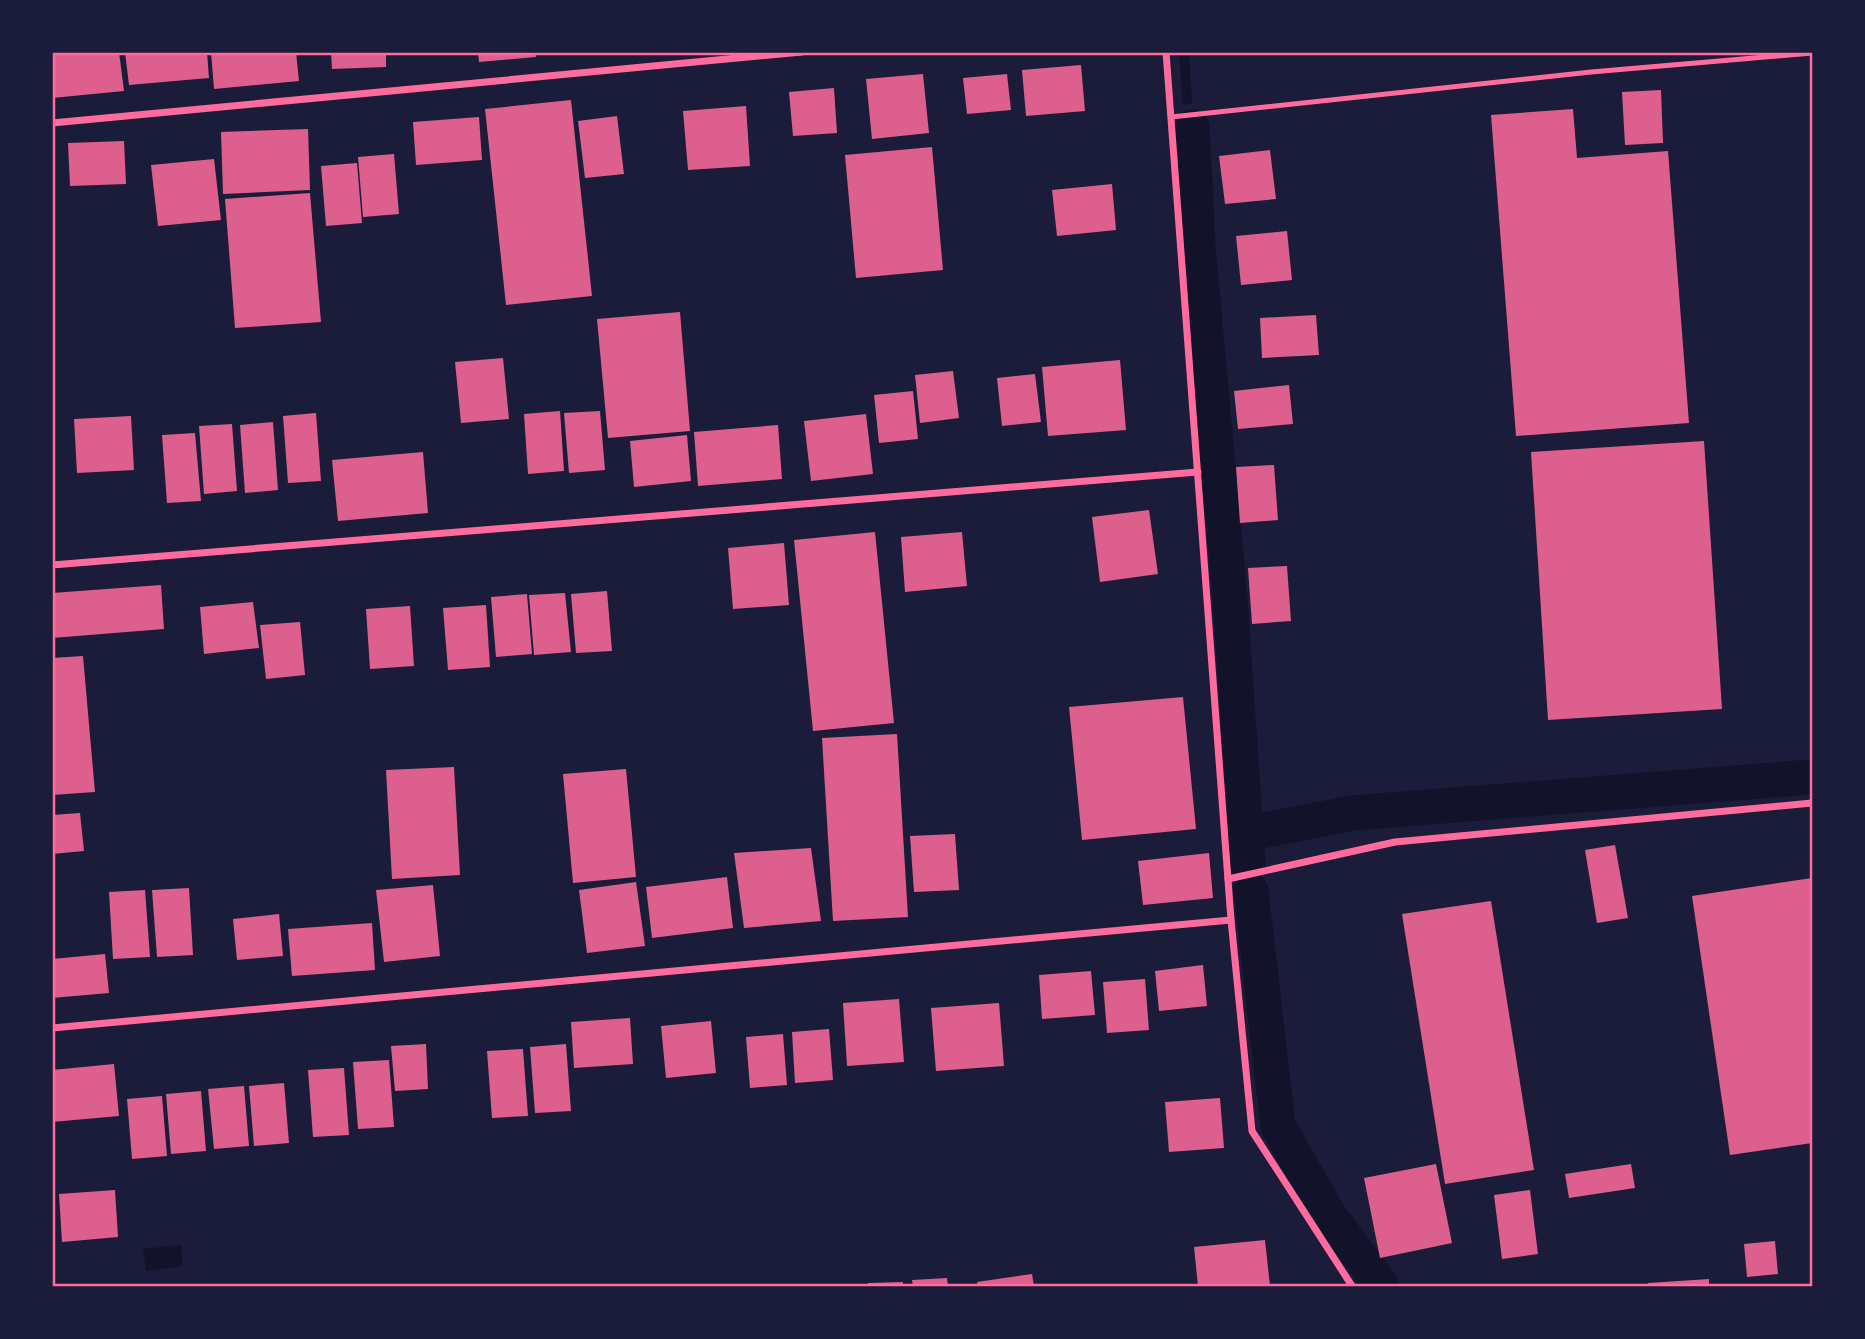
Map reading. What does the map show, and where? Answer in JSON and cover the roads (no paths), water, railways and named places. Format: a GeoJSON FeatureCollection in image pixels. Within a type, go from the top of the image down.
{"type":"FeatureCollection","features":[{"type":"Feature","properties":{"kind":"street"},"geometry":{"type":"LineString","coordinates":[[52,123],[802,52]]}},
{"type":"Feature","properties":{"kind":"street"},"geometry":{"type":"LineString","coordinates":[[1167,52],[1231,920],[1252,1131],[1352,1286]]}},
{"type":"Feature","properties":{"kind":"street"},"geometry":{"type":"LineString","coordinates":[[52,565],[1198,472]]}},
{"type":"Feature","properties":{"kind":"street"},"geometry":{"type":"LineString","coordinates":[[1228,878],[1395,842],[1812,803]]}},
{"type":"Feature","properties":{"kind":"street"},"geometry":{"type":"LineString","coordinates":[[52,1028],[1231,920]]}},
{"type":"Feature","properties":{"kind":"lane"},"geometry":{"type":"LineString","coordinates":[[1171,117],[1591,72],[1812,53]]}},
{"type":"Feature","properties":{"kind":"waterway"},"geometry":{"type":"LineString","coordinates":[[1184,52],[1187,100]]}},
{"type":"Feature","properties":{"kind":"waterway"},"geometry":{"type":"LineString","coordinates":[[1192,127],[1198,245],[1230,599],[1248,865]]}},
{"type":"Feature","properties":{"kind":"waterway"},"geometry":{"type":"LineString","coordinates":[[1245,834],[1352,813],[1812,777]]}},
{"type":"Feature","properties":{"kind":"waterway"},"geometry":{"type":"LineString","coordinates":[[1251,891],[1278,1126],[1329,1215],[1382,1286]]}}]}
